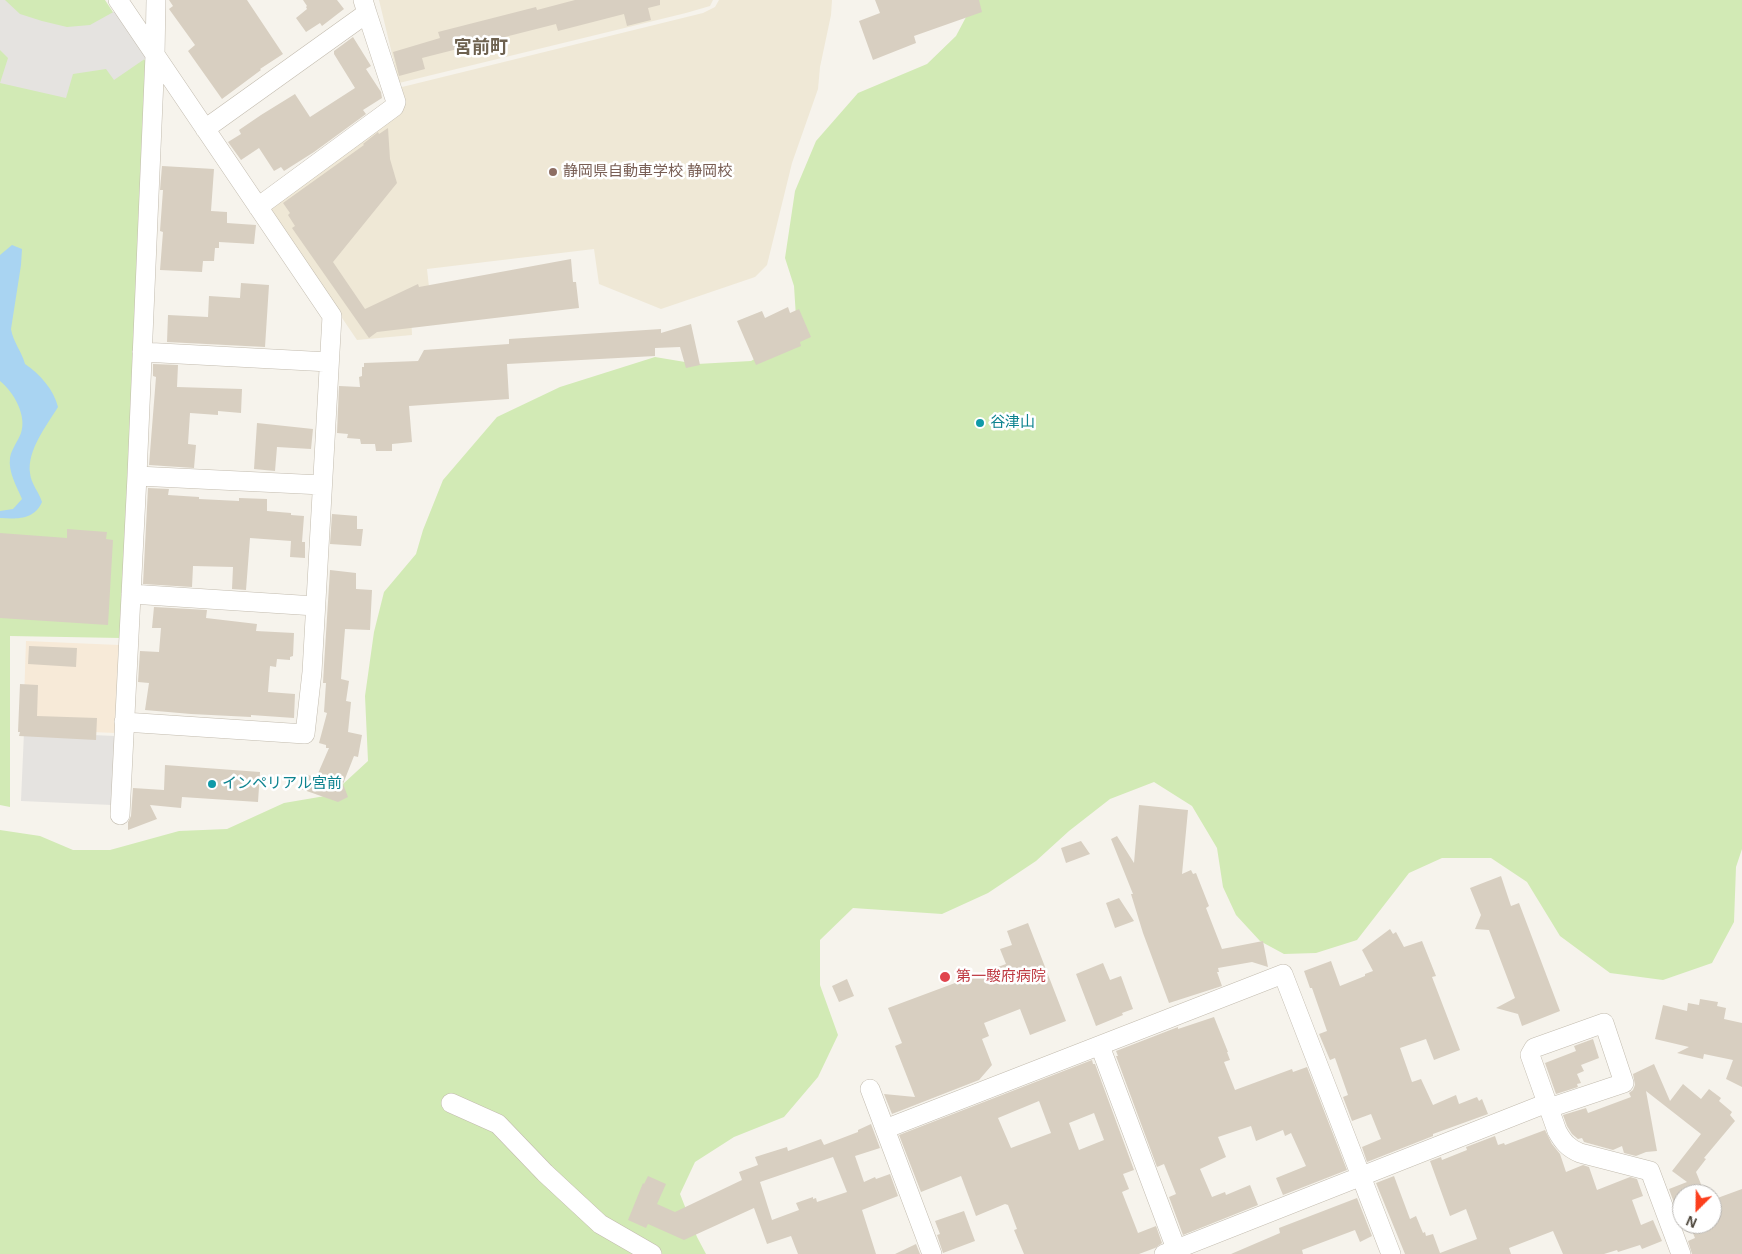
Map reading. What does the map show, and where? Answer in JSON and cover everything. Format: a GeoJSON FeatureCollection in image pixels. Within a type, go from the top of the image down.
{"type":"FeatureCollection","features":[{"type":"Feature","properties":{"kind":"street"},"geometry":{"type":"LineString","coordinates":[[118,0],[332,316],[312,672],[304,734],[124,722]]}},
{"type":"Feature","properties":{"kind":"street"},"geometry":{"type":"LineString","coordinates":[[120,816],[137,476],[156,0]]}},
{"type":"Feature","properties":{"kind":"street"},"geometry":{"type":"LineString","coordinates":[[205,129],[365,7],[396,102],[394,106],[258,207]]}},
{"type":"Feature","properties":{"kind":"street"},"geometry":{"type":"LineString","coordinates":[[142,352],[329,362]]}},
{"type":"Feature","properties":{"kind":"street"},"geometry":{"type":"LineString","coordinates":[[137,476],[322,485]]}},
{"type":"Feature","properties":{"kind":"street"},"geometry":{"type":"LineString","coordinates":[[131,594],[315,606]]}},
{"type":"Feature","properties":{"kind":"street"},"geometry":{"type":"LineString","coordinates":[[885,1129],[1283,974],[1391,1254]]}},
{"type":"Feature","properties":{"kind":"street"},"geometry":{"type":"LineString","coordinates":[[1100,1046],[1173,1252],[1548,1106],[1624,1083],[1604,1023],[1534,1048],[1530,1055],[1548,1106],[1557,1132],[1569,1148],[1580,1153],[1650,1170],[1682,1254]]}},
{"type":"Feature","properties":{"kind":"street"},"geometry":{"type":"LineString","coordinates":[[870,1089],[932,1254]]}},
{"type":"Feature","properties":{"kind":"street"},"geometry":{"type":"LineString","coordinates":[[451,1103],[498,1124],[545,1173],[600,1224],[652,1254]]}},
{"type":"Feature","properties":{"kind":"shaded area"},"geometry":{"type":"Polygon","coordinates":[[[0,0],[5,0],[20,14],[67,27],[90,25],[117,10],[149,56],[114,80],[106,69],[73,74],[66,98],[0,83],[8,58],[0,50],[0,0]]]}},
{"type":"Feature","properties":{"kind":"shaded area"},"geometry":{"type":"Polygon","coordinates":[[[379,0],[713,0],[710,6],[686,13],[399,83],[379,0]]]}},
{"type":"Feature","properties":{"kind":"shaded area","name":"静岡県自動車学校 静岡校"},"geometry":{"type":"Polygon","coordinates":[[[719,0],[832,0],[818,89],[792,163],[767,265],[755,277],[661,309],[599,284],[594,249],[427,269],[431,305],[411,314],[412,335],[357,340],[268,209],[389,120],[398,88],[703,13],[715,7],[719,0]]]}},
{"type":"Feature","properties":{"kind":"shaded area"},"geometry":{"type":"Polygon","coordinates":[[[26,641],[119,645],[115,733],[23,729],[26,641]]]}},
{"type":"Feature","properties":{"kind":"shaded area"},"geometry":{"type":"Polygon","coordinates":[[[24,732],[115,736],[112,805],[21,801],[24,732]]]}},
{"type":"Feature","properties":{"kind":"green space"},"geometry":{"type":"Polygon","coordinates":[[[0,0],[105,0],[148,65],[121,638],[10,636],[10,807],[0,805],[0,0]]]}},
{"type":"Feature","properties":{"kind":"green space"},"geometry":{"type":"Polygon","coordinates":[[[975,0],[1742,0],[1742,849],[1736,867],[1734,922],[1712,963],[1663,980],[1610,973],[1560,936],[1527,882],[1491,858],[1442,858],[1409,873],[1357,940],[1316,953],[1284,954],[1260,941],[1236,915],[1223,887],[1217,848],[1192,806],[1154,782],[1110,799],[1069,831],[1036,861],[988,893],[942,914],[853,908],[820,940],[820,985],[838,1035],[818,1077],[784,1117],[734,1137],[695,1162],[680,1194],[706,1254],[0,1254],[0,830],[40,836],[73,850],[110,850],[179,831],[227,829],[284,803],[331,795],[368,761],[365,696],[374,632],[384,592],[416,554],[423,530],[443,480],[497,417],[560,387],[655,357],[697,364],[751,361],[785,342],[796,317],[794,286],[785,258],[795,191],[816,141],[858,93],[927,64],[956,36],[975,0]]]}},
{"type":"Feature","properties":{"kind":"water"},"geometry":{"type":"Polygon","coordinates":[[[12,245],[22,249],[11,329],[12,334],[25,364],[46,383],[58,407],[39,438],[30,464],[32,481],[42,502],[39,508],[24,517],[0,518],[0,511],[13,509],[22,499],[10,469],[10,458],[21,433],[21,412],[10,391],[0,381],[0,255],[12,245]]]}},
{"type":"Feature","properties":{"kind":"building"},"geometry":{"type":"Polygon","coordinates":[[[169,0],[247,0],[283,54],[260,69],[222,99],[188,51],[195,45],[169,9],[173,6],[169,0]]]}},
{"type":"Feature","properties":{"kind":"building"},"geometry":{"type":"Polygon","coordinates":[[[303,0],[337,0],[344,9],[322,26],[320,23],[306,32],[296,18],[307,9],[303,0]]]}},
{"type":"Feature","properties":{"kind":"building"},"geometry":{"type":"Polygon","coordinates":[[[575,0],[660,0],[660,5],[648,8],[651,20],[627,26],[624,14],[558,31],[556,24],[422,58],[425,69],[399,76],[393,52],[440,38],[438,32],[536,7],[537,10],[575,0]]]}},
{"type":"Feature","properties":{"kind":"building"},"geometry":{"type":"Polygon","coordinates":[[[875,0],[979,0],[982,12],[914,36],[916,43],[873,60],[859,21],[880,13],[875,0]]]}},
{"type":"Feature","properties":{"kind":"building"},"geometry":{"type":"Polygon","coordinates":[[[353,37],[371,66],[366,69],[381,92],[382,98],[363,110],[366,114],[314,152],[284,171],[281,167],[274,171],[259,148],[241,160],[228,142],[241,134],[239,130],[261,115],[295,94],[310,117],[355,88],[334,54],[334,51],[353,37]]]}},
{"type":"Feature","properties":{"kind":"building"},"geometry":{"type":"Polygon","coordinates":[[[388,128],[390,159],[397,183],[333,262],[365,309],[418,284],[419,287],[571,259],[573,282],[576,282],[579,308],[377,332],[369,338],[292,228],[295,226],[288,215],[290,213],[283,203],[364,145],[378,132],[379,134],[388,128]]]}},
{"type":"Feature","properties":{"kind":"building"},"geometry":{"type":"Polygon","coordinates":[[[162,166],[214,169],[211,211],[227,212],[227,223],[256,225],[254,244],[219,242],[219,248],[215,248],[214,261],[203,261],[202,272],[160,270],[163,232],[160,231],[163,190],[160,190],[162,166]]]}},
{"type":"Feature","properties":{"kind":"building"},"geometry":{"type":"Polygon","coordinates":[[[241,283],[269,285],[265,347],[167,342],[168,315],[208,317],[209,296],[240,298],[241,283]]]}},
{"type":"Feature","properties":{"kind":"building"},"geometry":{"type":"Polygon","coordinates":[[[788,307],[790,313],[799,309],[811,337],[800,342],[801,346],[756,365],[737,321],[762,311],[765,318],[788,307]]]}},
{"type":"Feature","properties":{"kind":"building"},"geometry":{"type":"Polygon","coordinates":[[[691,324],[700,365],[686,368],[680,347],[655,348],[655,356],[507,364],[509,399],[409,406],[412,442],[392,444],[392,451],[376,451],[375,444],[361,444],[360,439],[347,438],[348,434],[337,433],[339,386],[360,387],[359,377],[362,376],[364,363],[418,361],[424,350],[509,344],[509,339],[661,329],[661,333],[691,324]]]}},
{"type":"Feature","properties":{"kind":"building"},"geometry":{"type":"Polygon","coordinates":[[[153,364],[178,365],[177,387],[242,389],[241,413],[218,411],[218,415],[190,413],[188,444],[196,445],[194,468],[149,465],[156,377],[153,376],[153,364]]]}},
{"type":"Feature","properties":{"kind":"building"},"geometry":{"type":"Polygon","coordinates":[[[257,423],[313,429],[311,449],[277,447],[275,471],[254,469],[257,423]]]}},
{"type":"Feature","properties":{"kind":"building"},"geometry":{"type":"Polygon","coordinates":[[[148,488],[169,489],[168,495],[199,497],[199,499],[239,501],[239,498],[267,499],[267,511],[304,516],[302,542],[305,542],[305,558],[290,557],[291,541],[250,538],[246,590],[232,589],[233,567],[193,566],[192,587],[143,584],[148,488]]]}},
{"type":"Feature","properties":{"kind":"building"},"geometry":{"type":"Polygon","coordinates":[[[332,514],[357,516],[357,529],[363,529],[361,546],[330,544],[332,514]]]}},
{"type":"Feature","properties":{"kind":"building"},"geometry":{"type":"Polygon","coordinates":[[[67,529],[107,532],[106,539],[113,540],[108,625],[0,618],[0,533],[67,538],[67,529]]]}},
{"type":"Feature","properties":{"kind":"building"},"geometry":{"type":"Polygon","coordinates":[[[330,570],[356,573],[356,589],[372,590],[370,630],[345,629],[341,679],[349,681],[346,701],[351,702],[348,732],[362,735],[358,757],[354,756],[343,784],[348,797],[338,802],[301,789],[306,774],[316,778],[329,748],[319,743],[327,713],[324,712],[326,683],[323,683],[330,570]]]}},
{"type":"Feature","properties":{"kind":"building"},"geometry":{"type":"Polygon","coordinates":[[[154,607],[207,610],[206,618],[257,624],[256,631],[294,633],[293,656],[290,657],[290,660],[277,659],[276,667],[270,666],[268,692],[295,694],[294,718],[191,714],[145,710],[149,683],[138,682],[140,651],[159,652],[161,628],[152,628],[154,607]]]}},
{"type":"Feature","properties":{"kind":"building"},"geometry":{"type":"Polygon","coordinates":[[[29,646],[77,648],[76,667],[28,664],[29,646]]]}},
{"type":"Feature","properties":{"kind":"building"},"geometry":{"type":"Polygon","coordinates":[[[20,684],[38,685],[37,716],[97,718],[96,740],[19,736],[20,684]]]}},
{"type":"Feature","properties":{"kind":"building","name":"インペリアル宮前"},"geometry":{"type":"Polygon","coordinates":[[[165,765],[260,772],[258,802],[182,797],[181,808],[150,805],[157,819],[128,830],[133,788],[164,790],[165,765]]]}},
{"type":"Feature","properties":{"kind":"building"},"geometry":{"type":"Polygon","coordinates":[[[1139,805],[1188,810],[1182,874],[1191,870],[1193,874],[1196,873],[1209,906],[1206,908],[1222,949],[1263,941],[1268,967],[1252,962],[1218,968],[1219,972],[1217,972],[1222,986],[1169,1003],[1143,933],[1131,894],[1133,894],[1111,839],[1117,836],[1134,863],[1139,805]]]}},
{"type":"Feature","properties":{"kind":"building"},"geometry":{"type":"Polygon","coordinates":[[[1081,841],[1090,854],[1066,863],[1061,848],[1081,841]]]}},
{"type":"Feature","properties":{"kind":"building"},"geometry":{"type":"Polygon","coordinates":[[[1501,876],[1511,906],[1519,903],[1560,1011],[1522,1026],[1518,1014],[1496,1008],[1515,998],[1489,930],[1475,929],[1481,915],[1470,888],[1501,876]]]}},
{"type":"Feature","properties":{"kind":"building"},"geometry":{"type":"Polygon","coordinates":[[[1119,898],[1134,921],[1115,928],[1106,903],[1119,898]]]}},
{"type":"Feature","properties":{"kind":"building"},"geometry":{"type":"Polygon","coordinates":[[[1028,923],[1066,1021],[1030,1035],[1020,1009],[984,1023],[989,1036],[982,1039],[992,1065],[979,1080],[892,1114],[884,1094],[915,1097],[895,1046],[902,1043],[888,1008],[1006,964],[1000,949],[1012,945],[1007,931],[1028,923]]]}},
{"type":"Feature","properties":{"kind":"building"},"geometry":{"type":"Polygon","coordinates":[[[1390,929],[1393,934],[1396,932],[1404,947],[1422,941],[1436,976],[1432,977],[1460,1050],[1434,1060],[1426,1039],[1400,1048],[1412,1082],[1421,1079],[1433,1105],[1456,1095],[1459,1104],[1477,1097],[1479,1101],[1482,1099],[1488,1114],[1433,1134],[1433,1136],[1367,1162],[1362,1147],[1381,1139],[1371,1114],[1352,1121],[1343,1097],[1348,1095],[1335,1058],[1330,1060],[1319,1034],[1327,1031],[1304,971],[1331,961],[1340,986],[1365,976],[1365,974],[1373,971],[1362,950],[1390,929]]]}},
{"type":"Feature","properties":{"kind":"building"},"geometry":{"type":"Polygon","coordinates":[[[1103,963],[1110,980],[1121,976],[1133,1009],[1096,1026],[1076,974],[1103,963]]]}},
{"type":"Feature","properties":{"kind":"building"},"geometry":{"type":"Polygon","coordinates":[[[847,979],[854,996],[839,1002],[832,986],[847,979]]]}},
{"type":"Feature","properties":{"kind":"building"},"geometry":{"type":"Polygon","coordinates":[[[1700,999],[1718,1002],[1717,1006],[1726,1008],[1724,1019],[1742,1023],[1742,1087],[1726,1079],[1733,1060],[1704,1054],[1703,1059],[1677,1053],[1689,1047],[1655,1039],[1663,1005],[1687,1011],[1688,1003],[1699,1005],[1700,999]]]}},
{"type":"Feature","properties":{"kind":"building"},"geometry":{"type":"Polygon","coordinates":[[[1214,1017],[1228,1052],[1230,1060],[1224,1062],[1235,1090],[1292,1069],[1293,1072],[1307,1067],[1347,1170],[1283,1195],[1276,1178],[1306,1166],[1291,1133],[1285,1136],[1283,1130],[1256,1141],[1251,1126],[1218,1137],[1226,1157],[1200,1169],[1212,1197],[1225,1192],[1226,1195],[1250,1185],[1258,1205],[1183,1235],[1169,1197],[1176,1194],[1164,1164],[1157,1167],[1116,1056],[1118,1056],[1116,1051],[1178,1027],[1178,1029],[1214,1017]]]}},
{"type":"Feature","properties":{"kind":"building"},"geometry":{"type":"Polygon","coordinates":[[[1593,1039],[1599,1058],[1581,1065],[1584,1071],[1577,1074],[1581,1083],[1577,1084],[1578,1087],[1556,1094],[1545,1063],[1576,1051],[1574,1046],[1593,1039]]]}},
{"type":"Feature","properties":{"kind":"building"},"geometry":{"type":"Polygon","coordinates":[[[1092,1060],[1134,1170],[1123,1174],[1129,1189],[1122,1192],[1138,1233],[1156,1226],[1162,1243],[1139,1254],[1024,1254],[1014,1230],[1017,1229],[1008,1205],[1005,1204],[976,1216],[961,1176],[921,1192],[899,1135],[1092,1060]],[[1039,1101],[998,1118],[1011,1148],[1051,1133],[1039,1101]],[[1094,1113],[1069,1123],[1079,1150],[1104,1140],[1094,1113]]]}},
{"type":"Feature","properties":{"kind":"building"},"geometry":{"type":"Polygon","coordinates":[[[1654,1064],[1670,1101],[1683,1084],[1701,1099],[1709,1089],[1721,1098],[1719,1101],[1732,1112],[1730,1115],[1735,1121],[1704,1158],[1706,1159],[1696,1172],[1701,1184],[1682,1184],[1687,1182],[1672,1171],[1701,1134],[1646,1091],[1657,1151],[1646,1152],[1636,1156],[1624,1153],[1622,1146],[1613,1150],[1584,1142],[1582,1138],[1578,1139],[1572,1134],[1567,1126],[1563,1115],[1586,1108],[1588,1113],[1631,1097],[1629,1093],[1635,1085],[1633,1074],[1654,1064]]]}},
{"type":"Feature","properties":{"kind":"building"},"geometry":{"type":"Polygon","coordinates":[[[871,1124],[880,1148],[855,1156],[864,1182],[875,1177],[876,1179],[890,1174],[898,1196],[862,1210],[876,1254],[798,1254],[791,1236],[767,1244],[754,1208],[684,1240],[648,1224],[646,1228],[628,1220],[643,1183],[648,1176],[666,1184],[657,1204],[675,1212],[742,1180],[739,1172],[758,1165],[755,1157],[787,1147],[788,1151],[821,1139],[824,1145],[858,1132],[858,1130],[871,1124]],[[833,1157],[760,1182],[772,1220],[799,1210],[796,1203],[813,1197],[813,1199],[816,1198],[817,1202],[847,1192],[833,1157]]]}},
{"type":"Feature","properties":{"kind":"building"},"geometry":{"type":"Polygon","coordinates":[[[1545,1130],[1560,1154],[1566,1172],[1583,1165],[1589,1167],[1597,1190],[1630,1177],[1637,1179],[1643,1196],[1632,1200],[1641,1225],[1653,1220],[1662,1241],[1642,1249],[1640,1245],[1604,1254],[1563,1254],[1553,1231],[1509,1248],[1511,1254],[1405,1254],[1376,1183],[1394,1176],[1410,1219],[1416,1216],[1423,1233],[1425,1232],[1426,1236],[1433,1234],[1440,1253],[1477,1239],[1466,1209],[1450,1216],[1430,1161],[1441,1157],[1442,1160],[1467,1150],[1466,1147],[1495,1136],[1498,1145],[1504,1143],[1505,1145],[1545,1130]]]}},
{"type":"Feature","properties":{"kind":"building"},"geometry":{"type":"Polygon","coordinates":[[[1742,1189],[1742,1254],[1692,1254],[1688,1241],[1695,1238],[1693,1234],[1722,1234],[1722,1196],[1742,1189]]]}},
{"type":"Feature","properties":{"kind":"building"},"geometry":{"type":"Polygon","coordinates":[[[1357,1198],[1372,1236],[1360,1242],[1355,1230],[1302,1250],[1303,1254],[1231,1254],[1280,1233],[1279,1228],[1357,1198]]]}},
{"type":"Feature","properties":{"kind":"building"},"geometry":{"type":"Polygon","coordinates":[[[964,1211],[975,1241],[943,1253],[937,1235],[940,1234],[935,1221],[964,1211]]]}},
{"type":"Feature","properties":{"kind":"building"},"geometry":{"type":"Polygon","coordinates":[[[916,1244],[920,1254],[895,1254],[916,1244]]]}},
{"type":"Feature","properties":{"kind":"place","name":"静岡県自動車学校 静岡校"},"geometry":{"type":"Point","coordinates":[553,172]}},
{"type":"Feature","properties":{"kind":"place","name":"谷津山"},"geometry":{"type":"Point","coordinates":[980,423]}},
{"type":"Feature","properties":{"kind":"place","name":"インペリアル宮前"},"geometry":{"type":"Point","coordinates":[212,784]}},
{"type":"Feature","properties":{"kind":"place","name":"第一駿府病院"},"geometry":{"type":"Point","coordinates":[945,977]}},
{"type":"Feature","properties":{"kind":"district","name":"宮前町"},"geometry":{"type":"Point","coordinates":[481,48]}}]}
